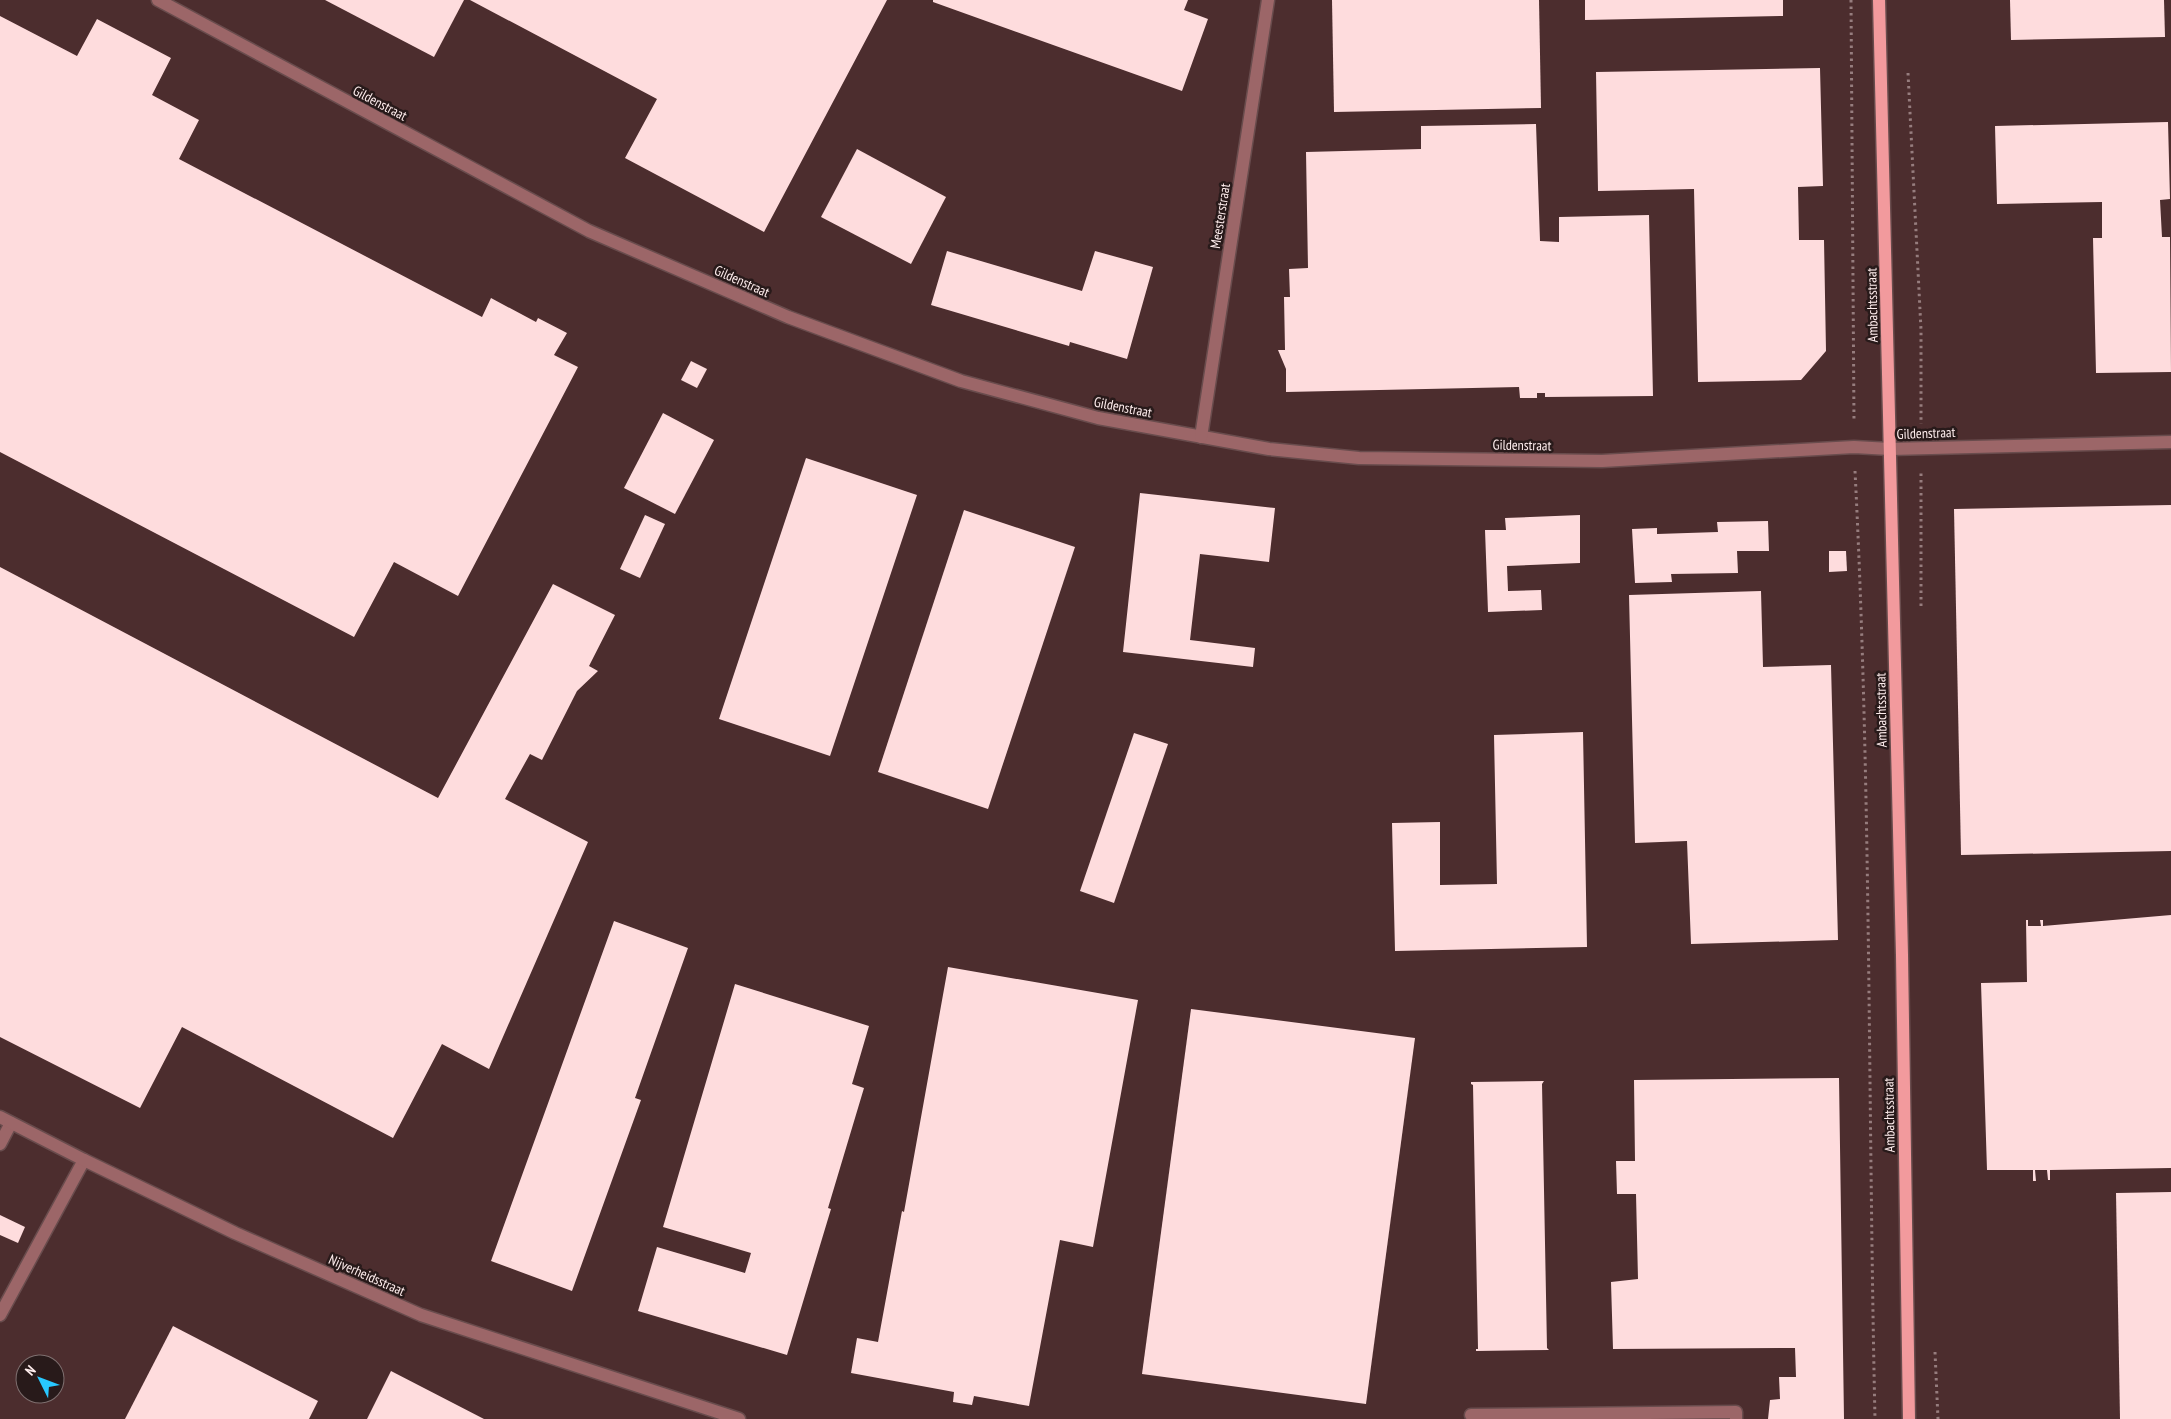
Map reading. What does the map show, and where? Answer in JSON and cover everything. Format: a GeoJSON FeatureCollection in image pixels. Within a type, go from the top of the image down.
{"type":"FeatureCollection","features":[{"type":"Feature","properties":{"kind":"main road","name":"Ambachtsstraat"},"geometry":{"type":"LineString","coordinates":[[1879,0],[1902,945],[1909,1419]]}},
{"type":"Feature","properties":{"kind":"street","name":"Gildenstraat"},"geometry":{"type":"LineString","coordinates":[[158,0],[589,230],[788,317],[961,381],[1098,418],[1269,449],[1359,458],[1602,461],[1854,447],[1890,449],[2171,442]]}},
{"type":"Feature","properties":{"kind":"street","name":"Meesterstraat"},"geometry":{"type":"LineString","coordinates":[[1201,437],[1268,0]]}},
{"type":"Feature","properties":{"kind":"street"},"geometry":{"type":"LineString","coordinates":[[0,1144],[6,1120]]}},
{"type":"Feature","properties":{"kind":"street","name":"Nijverheidsstraat"},"geometry":{"type":"LineString","coordinates":[[6,1120],[235,1233],[421,1315],[724,1417],[739,1419]]}},
{"type":"Feature","properties":{"kind":"street"},"geometry":{"type":"LineString","coordinates":[[0,1315],[84,1160]]}},
{"type":"Feature","properties":{"kind":"street"},"geometry":{"type":"LineString","coordinates":[[1471,1415],[1736,1412],[1736,1419]]}},
{"type":"Feature","properties":{"kind":"path"},"geometry":{"type":"LineString","coordinates":[[1851,0],[1854,447],[1860,572],[1870,968],[1871,1260],[1874,1419]]}},
{"type":"Feature","properties":{"kind":"building"},"geometry":{"type":"Polygon","coordinates":[[[325,0],[464,0],[434,57],[325,0]]]}},
{"type":"Feature","properties":{"kind":"building"},"geometry":{"type":"Polygon","coordinates":[[[470,0],[887,0],[764,232],[625,158],[657,99],[470,0]]]}},
{"type":"Feature","properties":{"kind":"building"},"geometry":{"type":"Polygon","coordinates":[[[933,0],[1188,0],[1184,10],[1208,19],[1182,91],[933,2],[933,0]]]}},
{"type":"Feature","properties":{"kind":"building"},"geometry":{"type":"Polygon","coordinates":[[[1332,0],[1539,0],[1541,108],[1334,112],[1332,0]]]}},
{"type":"Feature","properties":{"kind":"building"},"geometry":{"type":"Polygon","coordinates":[[[1585,0],[1783,0],[1783,16],[1585,20],[1585,0]]]}},
{"type":"Feature","properties":{"kind":"building"},"geometry":{"type":"Polygon","coordinates":[[[2010,0],[2164,0],[2165,37],[2011,40],[2010,0]]]}},
{"type":"Feature","properties":{"kind":"building"},"geometry":{"type":"Polygon","coordinates":[[[0,16],[77,56],[97,19],[171,58],[152,95],[199,120],[179,159],[482,317],[491,298],[536,322],[538,318],[567,333],[554,355],[578,367],[458,596],[394,562],[354,637],[0,452],[0,16]]]}},
{"type":"Feature","properties":{"kind":"building"},"geometry":{"type":"Polygon","coordinates":[[[1820,68],[1823,186],[1798,187],[1799,240],[1824,240],[1826,351],[1801,380],[1698,382],[1694,189],[1598,191],[1596,72],[1820,68]]]}},
{"type":"Feature","properties":{"kind":"building"},"geometry":{"type":"Polygon","coordinates":[[[2168,122],[2170,199],[2160,200],[2162,237],[2170,237],[2171,372],[2096,373],[2093,238],[2102,238],[2102,202],[1997,204],[1995,126],[2168,122]]]}},
{"type":"Feature","properties":{"kind":"building"},"geometry":{"type":"Polygon","coordinates":[[[1536,124],[1540,241],[1559,242],[1559,217],[1649,215],[1653,396],[1545,397],[1545,393],[1537,393],[1537,398],[1520,398],[1519,387],[1286,392],[1286,369],[1278,350],[1285,350],[1284,297],[1290,297],[1289,269],[1308,268],[1306,152],[1421,149],[1421,126],[1536,124]]]}},
{"type":"Feature","properties":{"kind":"building"},"geometry":{"type":"Polygon","coordinates":[[[857,149],[946,197],[911,264],[821,217],[857,149]]]}},
{"type":"Feature","properties":{"kind":"building"},"geometry":{"type":"Polygon","coordinates":[[[947,251],[1082,291],[1095,251],[1153,267],[1127,359],[1070,342],[1069,346],[931,305],[947,251]]]}},
{"type":"Feature","properties":{"kind":"building"},"geometry":{"type":"Polygon","coordinates":[[[691,361],[707,369],[697,388],[681,380],[691,361]]]}},
{"type":"Feature","properties":{"kind":"building"},"geometry":{"type":"Polygon","coordinates":[[[663,413],[714,440],[675,514],[624,488],[663,413]]]}},
{"type":"Feature","properties":{"kind":"building"},"geometry":{"type":"Polygon","coordinates":[[[806,458],[917,495],[830,756],[719,719],[806,458]]]}},
{"type":"Feature","properties":{"kind":"building"},"geometry":{"type":"Polygon","coordinates":[[[1140,493],[1275,508],[1269,562],[1200,554],[1190,640],[1255,648],[1253,667],[1123,652],[1140,493]]]}},
{"type":"Feature","properties":{"kind":"building"},"geometry":{"type":"Polygon","coordinates":[[[2171,505],[2171,851],[1961,855],[1954,509],[2171,505]]]}},
{"type":"Feature","properties":{"kind":"building"},"geometry":{"type":"Polygon","coordinates":[[[964,510],[1075,547],[988,809],[878,772],[964,510]]]}},
{"type":"Feature","properties":{"kind":"building"},"geometry":{"type":"Polygon","coordinates":[[[645,515],[665,524],[640,578],[620,569],[645,515]]]}},
{"type":"Feature","properties":{"kind":"building"},"geometry":{"type":"Polygon","coordinates":[[[1580,515],[1580,563],[1507,566],[1508,591],[1541,590],[1542,610],[1488,612],[1485,530],[1506,530],[1505,518],[1580,515]]]}},
{"type":"Feature","properties":{"kind":"building"},"geometry":{"type":"Polygon","coordinates":[[[1768,521],[1769,551],[1737,551],[1738,573],[1671,574],[1672,582],[1635,583],[1632,529],[1657,528],[1657,534],[1718,532],[1717,522],[1768,521]]]}},
{"type":"Feature","properties":{"kind":"building"},"geometry":{"type":"Polygon","coordinates":[[[1829,551],[1846,551],[1847,571],[1829,572],[1829,551]]]}},
{"type":"Feature","properties":{"kind":"building"},"geometry":{"type":"Polygon","coordinates":[[[0,567],[438,798],[553,584],[615,615],[589,666],[598,671],[577,691],[542,760],[530,754],[505,799],[588,842],[489,1069],[442,1044],[393,1138],[182,1027],[140,1108],[0,1037],[0,567]]]}},
{"type":"Feature","properties":{"kind":"building"},"geometry":{"type":"Polygon","coordinates":[[[1761,591],[1763,667],[1831,665],[1838,940],[1691,944],[1687,841],[1635,843],[1629,595],[1761,591]]]}},
{"type":"Feature","properties":{"kind":"building"},"geometry":{"type":"Polygon","coordinates":[[[1583,732],[1587,947],[1395,951],[1392,823],[1440,822],[1440,885],[1497,884],[1494,735],[1583,732]]]}},
{"type":"Feature","properties":{"kind":"building"},"geometry":{"type":"Polygon","coordinates":[[[1134,733],[1168,744],[1114,903],[1080,891],[1134,733]]]}},
{"type":"Feature","properties":{"kind":"building"},"geometry":{"type":"Polygon","coordinates":[[[2171,915],[2171,1168],[2050,1170],[2050,1180],[2048,1180],[2047,1170],[2035,1170],[2036,1181],[2033,1181],[2033,1170],[1987,1170],[1981,983],[2027,982],[2026,920],[2028,920],[2028,926],[2041,926],[2040,920],[2043,920],[2043,926],[2171,915]]]}},
{"type":"Feature","properties":{"kind":"building"},"geometry":{"type":"Polygon","coordinates":[[[614,921],[688,948],[635,1098],[641,1100],[572,1291],[491,1261],[614,921]]]}},
{"type":"Feature","properties":{"kind":"building"},"geometry":{"type":"Polygon","coordinates":[[[948,967],[1138,1000],[1093,1247],[1060,1240],[1029,1406],[974,1396],[972,1405],[953,1402],[954,1392],[851,1373],[857,1338],[878,1342],[902,1211],[904,1212],[948,967]]]}},
{"type":"Feature","properties":{"kind":"building"},"geometry":{"type":"Polygon","coordinates":[[[735,984],[869,1026],[852,1084],[864,1088],[828,1208],[831,1209],[787,1355],[638,1311],[657,1247],[745,1273],[751,1253],[663,1227],[735,984]]]}},
{"type":"Feature","properties":{"kind":"building"},"geometry":{"type":"Polygon","coordinates":[[[1191,1009],[1415,1038],[1366,1404],[1142,1374],[1191,1009]]]}},
{"type":"Feature","properties":{"kind":"building"},"geometry":{"type":"Polygon","coordinates":[[[1839,1078],[1844,1419],[1768,1419],[1770,1400],[1780,1399],[1779,1377],[1796,1377],[1795,1348],[1613,1349],[1611,1282],[1638,1279],[1636,1194],[1617,1194],[1616,1161],[1635,1161],[1634,1080],[1839,1078]]]}},
{"type":"Feature","properties":{"kind":"building"},"geometry":{"type":"Polygon","coordinates":[[[1544,1081],[1542,1084],[1547,1348],[1549,1350],[1476,1351],[1478,1349],[1473,1085],[1471,1082],[1544,1081]]]}},
{"type":"Feature","properties":{"kind":"building"},"geometry":{"type":"Polygon","coordinates":[[[2171,1192],[2171,1419],[2120,1419],[2116,1193],[2171,1192]]]}},
{"type":"Feature","properties":{"kind":"building"},"geometry":{"type":"Polygon","coordinates":[[[0,1215],[25,1227],[18,1243],[0,1235],[0,1215]]]}},
{"type":"Feature","properties":{"kind":"building"},"geometry":{"type":"Polygon","coordinates":[[[173,1326],[318,1401],[309,1419],[125,1419],[173,1326]]]}},
{"type":"Feature","properties":{"kind":"building"},"geometry":{"type":"Polygon","coordinates":[[[391,1371],[484,1419],[367,1419],[391,1371]]]}}]}
